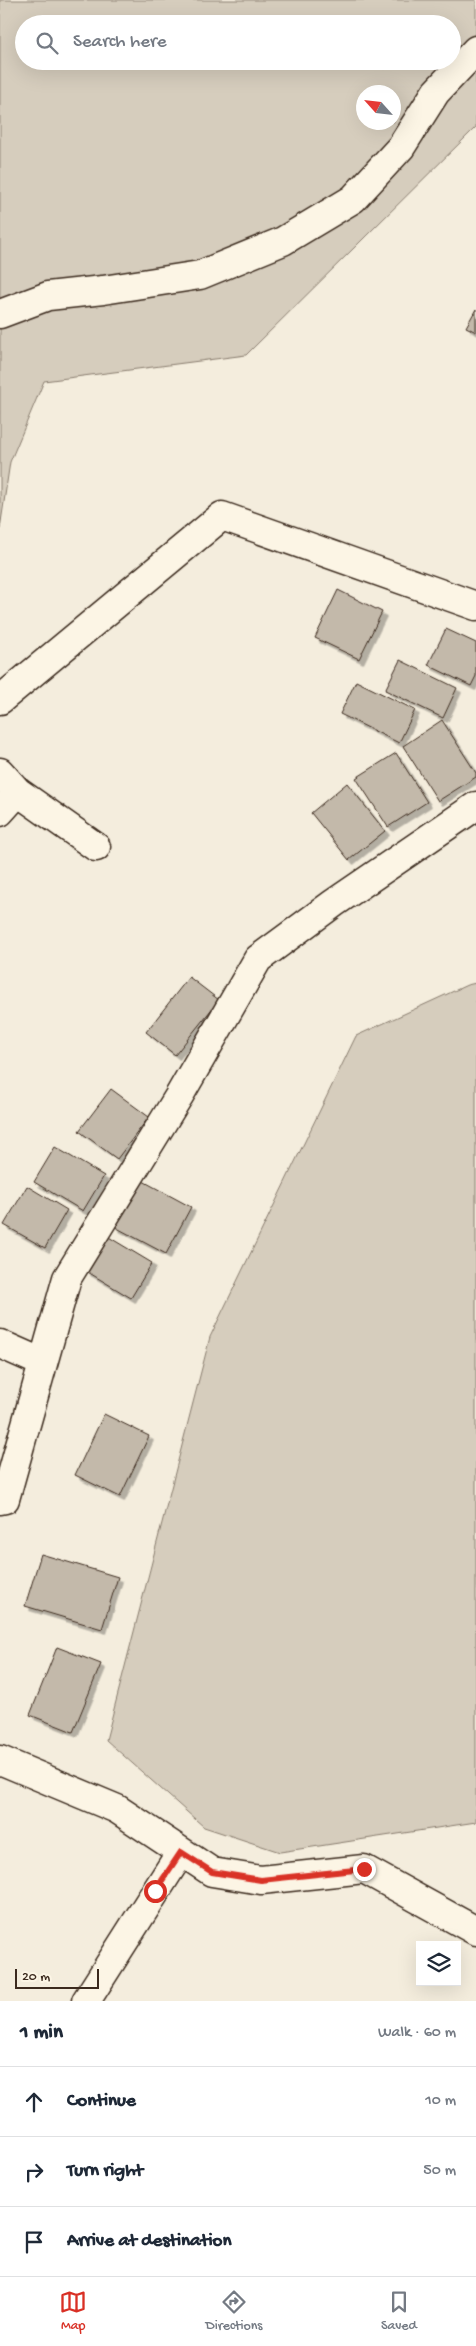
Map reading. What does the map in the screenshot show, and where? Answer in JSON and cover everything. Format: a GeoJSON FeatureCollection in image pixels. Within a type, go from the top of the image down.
{"type":"FeatureCollection","features":[{"type":"Feature","properties":{"kind":"street"},"geometry":{"type":"LineString","coordinates":[[461,66],[476,50]]}},
{"type":"Feature","properties":{"kind":"street"},"geometry":{"type":"LineString","coordinates":[[0,314],[48,296],[103,290],[200,275],[283,241],[353,199],[401,147],[436,92],[457,70]]}},
{"type":"Feature","properties":{"kind":"street"},"geometry":{"type":"LineString","coordinates":[[0,700],[222,516],[476,606]]}},
{"type":"Feature","properties":{"kind":"street"},"geometry":{"type":"LineString","coordinates":[[0,772],[18,792],[96,846]]}},
{"type":"Feature","properties":{"kind":"street"},"geometry":{"type":"LineString","coordinates":[[0,812],[18,792]]}},
{"type":"Feature","properties":{"kind":"street"},"geometry":{"type":"LineString","coordinates":[[0,1500],[5,1500],[67,1278],[180,1096],[258,959],[334,902],[476,806]]}},
{"type":"Feature","properties":{"kind":"street"},"geometry":{"type":"LineString","coordinates":[[0,1344],[43,1363]]}},
{"type":"Feature","properties":{"kind":"street"},"geometry":{"type":"LineString","coordinates":[[0,1760],[117,1809],[212,1872],[261,1880],[364,1869],[476,1931]]}},
{"type":"Feature","properties":{"kind":"street"},"geometry":{"type":"LineString","coordinates":[[86,2001],[181,1852]]}},
{"type":"Feature","properties":{"kind":"shaded area"},"geometry":{"type":"Polygon","coordinates":[[[0,0],[476,0],[476,127],[246,355],[44,381],[10,462],[0,529],[0,0]]]}},
{"type":"Feature","properties":{"kind":"shaded area"},"geometry":{"type":"Polygon","coordinates":[[[476,983],[476,1822],[280,1852],[204,1827],[106,1740],[210,1337],[356,1036],[467,985],[476,983]]]}},
{"type":"Feature","properties":{"kind":"building"},"geometry":{"type":"Polygon","coordinates":[[[476,309],[476,332],[466,327],[476,309]]]}},
{"type":"Feature","properties":{"kind":"building"},"geometry":{"type":"Polygon","coordinates":[[[338,590],[382,612],[359,659],[315,638],[338,590]]]}},
{"type":"Feature","properties":{"kind":"building"},"geometry":{"type":"Polygon","coordinates":[[[446,629],[476,643],[476,676],[471,686],[428,665],[446,629]]]}},
{"type":"Feature","properties":{"kind":"building"},"geometry":{"type":"Polygon","coordinates":[[[400,660],[457,688],[443,718],[385,690],[400,660]]]}},
{"type":"Feature","properties":{"kind":"building"},"geometry":{"type":"Polygon","coordinates":[[[356,681],[415,710],[399,743],[340,714],[356,681]]]}},
{"type":"Feature","properties":{"kind":"building"},"geometry":{"type":"Polygon","coordinates":[[[442,720],[476,773],[476,777],[438,801],[403,746],[442,720]]]}},
{"type":"Feature","properties":{"kind":"building"},"geometry":{"type":"Polygon","coordinates":[[[396,753],[427,802],[388,827],[356,778],[396,753]]]}},
{"type":"Feature","properties":{"kind":"building"},"geometry":{"type":"Polygon","coordinates":[[[347,783],[385,831],[349,860],[311,813],[347,783]]]}},
{"type":"Feature","properties":{"kind":"building"},"geometry":{"type":"Polygon","coordinates":[[[189,977],[219,1000],[175,1055],[146,1032],[189,977]]]}},
{"type":"Feature","properties":{"kind":"building"},"geometry":{"type":"Polygon","coordinates":[[[111,1089],[149,1117],[117,1159],[79,1131],[111,1089]]]}},
{"type":"Feature","properties":{"kind":"building"},"geometry":{"type":"Polygon","coordinates":[[[55,1147],[104,1176],[83,1211],[34,1182],[55,1147]]]}},
{"type":"Feature","properties":{"kind":"building"},"geometry":{"type":"Polygon","coordinates":[[[141,1180],[191,1207],[166,1254],[115,1227],[141,1180]]]}},
{"type":"Feature","properties":{"kind":"building"},"geometry":{"type":"Polygon","coordinates":[[[27,1186],[67,1210],[45,1248],[4,1225],[27,1186]]]}},
{"type":"Feature","properties":{"kind":"building"},"geometry":{"type":"Polygon","coordinates":[[[107,1236],[152,1263],[131,1298],[86,1271],[107,1236]]]}},
{"type":"Feature","properties":{"kind":"building"},"geometry":{"type":"Polygon","coordinates":[[[104,1414],[149,1436],[120,1497],[75,1475],[104,1414]]]}},
{"type":"Feature","properties":{"kind":"building"},"geometry":{"type":"Polygon","coordinates":[[[41,1554],[118,1577],[102,1629],[25,1606],[41,1554]]]}},
{"type":"Feature","properties":{"kind":"building"},"geometry":{"type":"Polygon","coordinates":[[[57,1647],[101,1664],[73,1732],[30,1715],[57,1647]]]}},
{"type":"Feature","properties":{"kind":"route"},"geometry":{"type":"LineString","coordinates":[[155,1891],[181,1852],[212,1872],[261,1880],[304,1877],[364,1869]]}}]}
